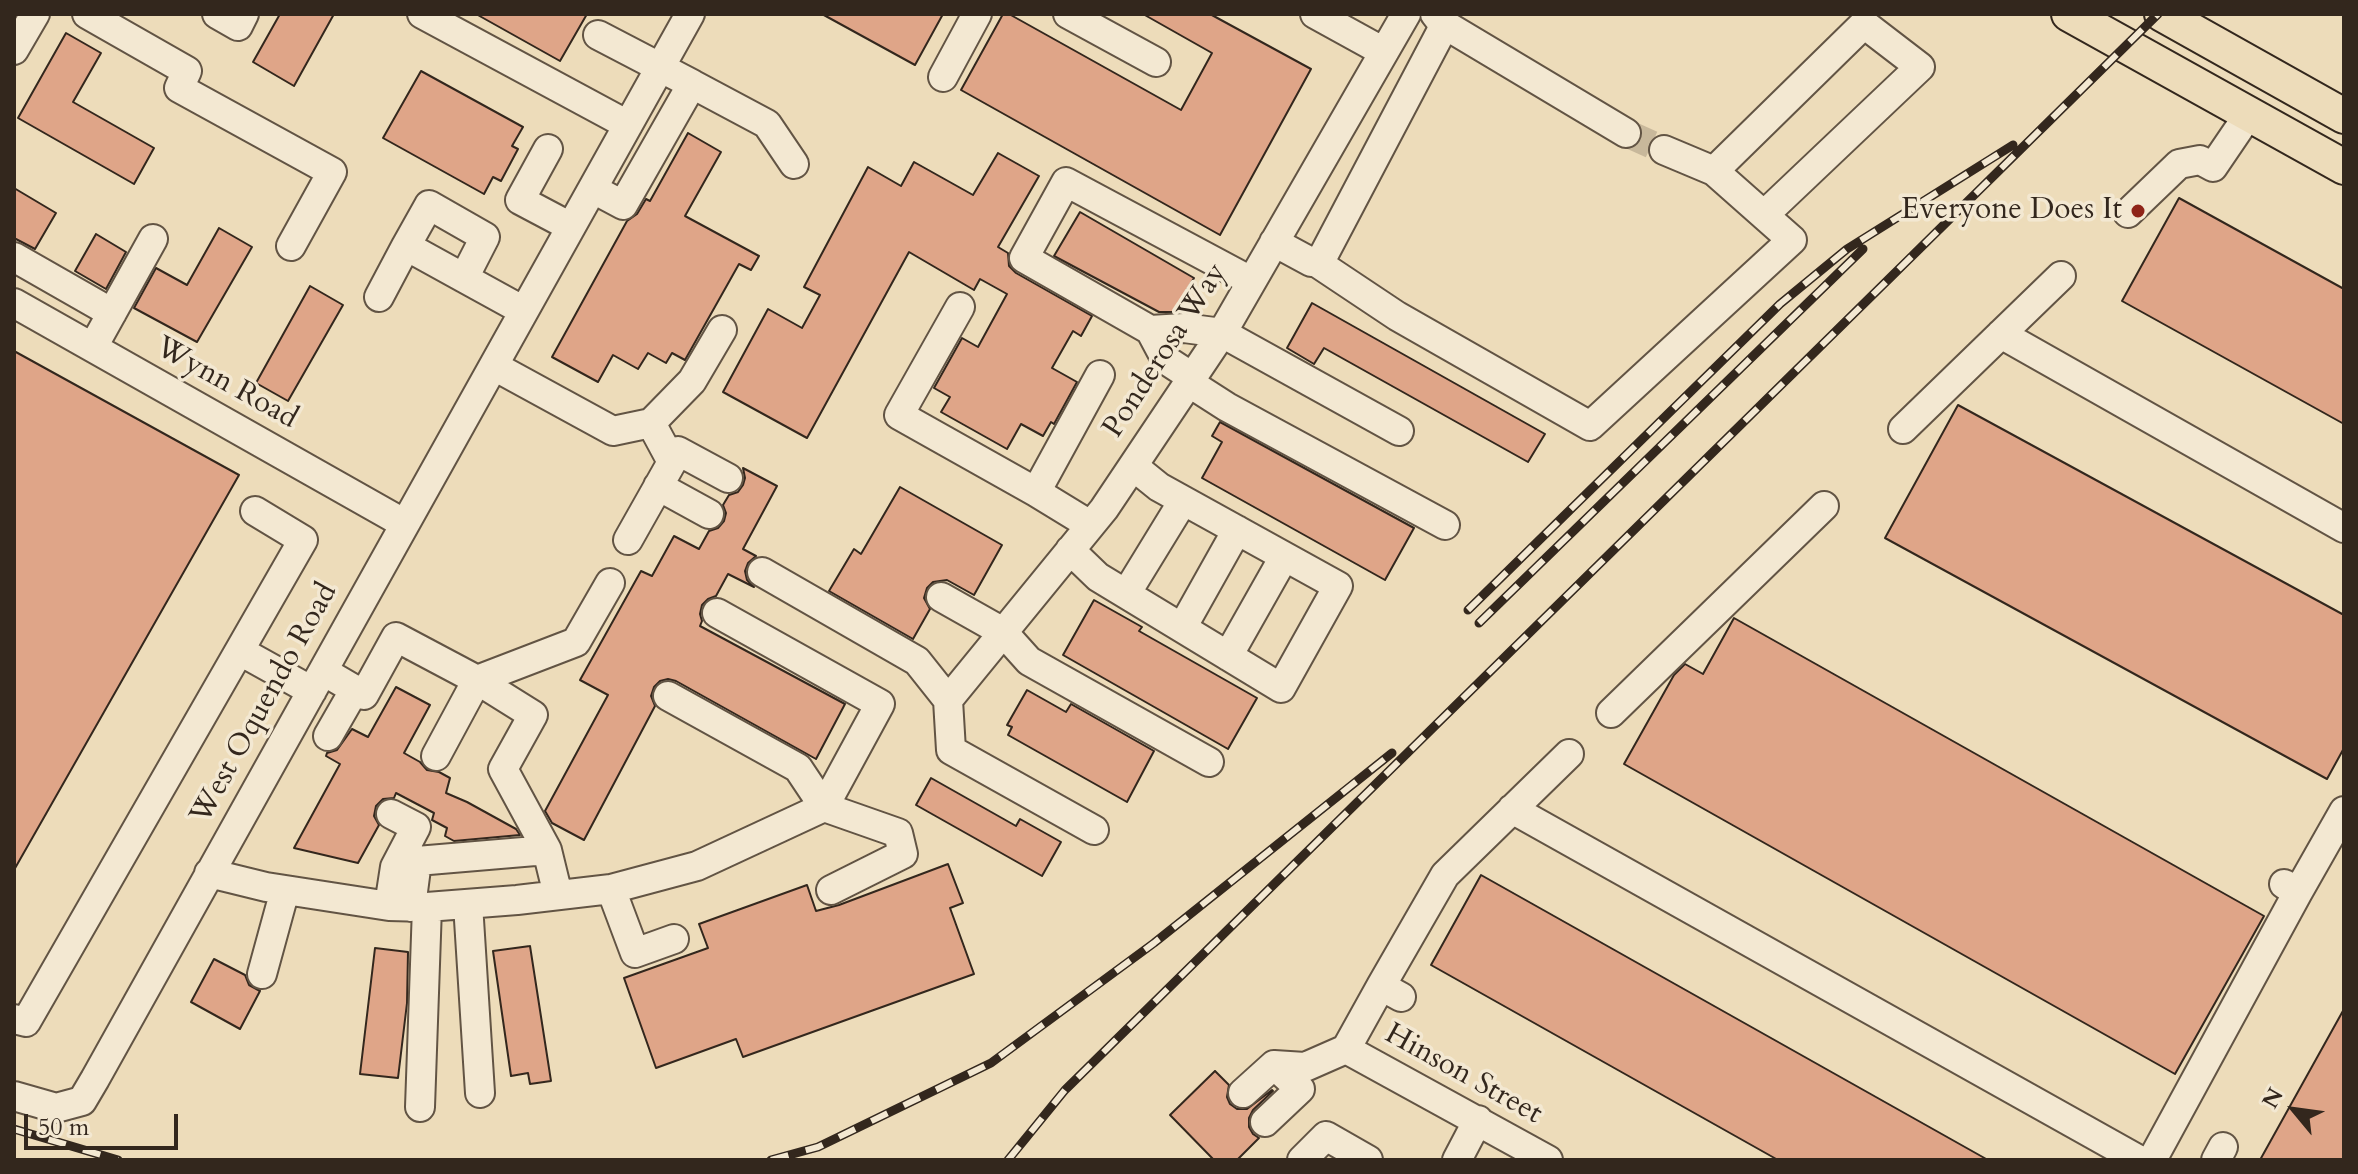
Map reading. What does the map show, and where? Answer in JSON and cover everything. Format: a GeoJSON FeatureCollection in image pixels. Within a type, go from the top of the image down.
{"type":"FeatureCollection","features":[{"type":"Feature","properties":{"kind":"main road"},"geometry":{"type":"LineString","coordinates":[[2069,14],[2344,167]]}},
{"type":"Feature","properties":{"kind":"main road"},"geometry":{"type":"LineString","coordinates":[[2162,14],[2344,116]]}},
{"type":"Feature","properties":{"kind":"street"},"geometry":{"type":"LineString","coordinates":[[14,50],[35,14]]}},
{"type":"Feature","properties":{"kind":"street"},"geometry":{"type":"LineString","coordinates":[[87,14],[187,71],[179,88],[332,172],[291,246]]}},
{"type":"Feature","properties":{"kind":"street"},"geometry":{"type":"LineString","coordinates":[[217,14],[238,26],[244,14]]}},
{"type":"Feature","properties":{"kind":"street"},"geometry":{"type":"LineString","coordinates":[[422,14],[628,125]]}},
{"type":"Feature","properties":{"kind":"street","name":"West Oquendo Road"},"geometry":{"type":"LineString","coordinates":[[690,14],[209,873],[285,890],[409,906],[558,895],[611,889],[697,866],[824,807]]}},
{"type":"Feature","properties":{"kind":"street"},"geometry":{"type":"LineString","coordinates":[[943,77],[977,14]]}},
{"type":"Feature","properties":{"kind":"street"},"geometry":{"type":"LineString","coordinates":[[1068,14],[1156,62]]}},
{"type":"Feature","properties":{"kind":"street"},"geometry":{"type":"LineString","coordinates":[[1315,14],[1384,52]]}},
{"type":"Feature","properties":{"kind":"street","name":"Ponderosa Way"},"geometry":{"type":"LineString","coordinates":[[948,700],[1090,525],[1222,333],[1384,52],[1402,15]]}},
{"type":"Feature","properties":{"kind":"street"},"geometry":{"type":"LineString","coordinates":[[1438,18],[1626,133]]}},
{"type":"Feature","properties":{"kind":"street"},"geometry":{"type":"LineString","coordinates":[[1316,262],[1322,258],[1441,32],[1438,18]]}},
{"type":"Feature","properties":{"kind":"street"},"geometry":{"type":"LineString","coordinates":[[1714,171],[1864,24],[1920,67],[1764,215]]}},
{"type":"Feature","properties":{"kind":"street"},"geometry":{"type":"LineString","coordinates":[[598,35],[767,124],[794,164]]}},
{"type":"Feature","properties":{"kind":"street"},"geometry":{"type":"LineString","coordinates":[[593,189],[623,205],[692,84]]}},
{"type":"Feature","properties":{"kind":"street"},"geometry":{"type":"LineString","coordinates":[[2128,213],[2179,164],[2200,160],[2213,167],[2249,114]]}},
{"type":"Feature","properties":{"kind":"street"},"geometry":{"type":"LineString","coordinates":[[548,149],[520,200],[571,227]]}},
{"type":"Feature","properties":{"kind":"street"},"geometry":{"type":"LineString","coordinates":[[1274,242],[1316,262],[1397,316],[1590,426],[1792,240],[1714,171],[1664,150]]}},
{"type":"Feature","properties":{"kind":"street"},"geometry":{"type":"LineString","coordinates":[[1251,281],[1066,182],[1024,258],[1150,330],[1166,360],[1227,407],[1445,525]]}},
{"type":"Feature","properties":{"kind":"street"},"geometry":{"type":"LineString","coordinates":[[379,297],[429,205],[485,237],[464,278]]}},
{"type":"Feature","properties":{"kind":"street"},"geometry":{"type":"LineString","coordinates":[[93,347],[153,239]]}},
{"type":"Feature","properties":{"kind":"street"},"geometry":{"type":"LineString","coordinates":[[406,246],[524,311]]}},
{"type":"Feature","properties":{"kind":"street"},"geometry":{"type":"LineString","coordinates":[[14,257],[112,313]]}},
{"type":"Feature","properties":{"kind":"street"},"geometry":{"type":"LineString","coordinates":[[1903,429],[2061,276]]}},
{"type":"Feature","properties":{"kind":"street","name":"Wynn Road"},"geometry":{"type":"LineString","coordinates":[[14,303],[405,524]]}},
{"type":"Feature","properties":{"kind":"street"},"geometry":{"type":"LineString","coordinates":[[960,307],[899,415],[1090,525]]}},
{"type":"Feature","properties":{"kind":"street"},"geometry":{"type":"LineString","coordinates":[[1150,330],[1184,328],[1222,333],[1399,431]]}},
{"type":"Feature","properties":{"kind":"street"},"geometry":{"type":"LineString","coordinates":[[494,366],[613,431],[651,423],[692,381],[722,330]]}},
{"type":"Feature","properties":{"kind":"street"},"geometry":{"type":"LineString","coordinates":[[2001,334],[2344,528]]}},
{"type":"Feature","properties":{"kind":"street"},"geometry":{"type":"LineString","coordinates":[[1036,492],[1100,375]]}},
{"type":"Feature","properties":{"kind":"street"},"geometry":{"type":"LineString","coordinates":[[651,423],[665,474],[709,514]]}},
{"type":"Feature","properties":{"kind":"street"},"geometry":{"type":"LineString","coordinates":[[628,540],[678,451],[728,478]]}},
{"type":"Feature","properties":{"kind":"street"},"geometry":{"type":"LineString","coordinates":[[1070,550],[1098,577],[1281,688],[1338,586],[1159,487],[1133,466]]}},
{"type":"Feature","properties":{"kind":"street"},"geometry":{"type":"LineString","coordinates":[[1126,594],[1183,501]]}},
{"type":"Feature","properties":{"kind":"street"},"geometry":{"type":"LineString","coordinates":[[1611,713],[1758,587],[1804,542],[1824,506]]}},
{"type":"Feature","properties":{"kind":"street"},"geometry":{"type":"LineString","coordinates":[[14,1019],[26,1022],[303,540],[255,511]]}},
{"type":"Feature","properties":{"kind":"street"},"geometry":{"type":"LineString","coordinates":[[1182,628],[1237,530]]}},
{"type":"Feature","properties":{"kind":"street"},"geometry":{"type":"LineString","coordinates":[[1228,656],[1284,557]]}},
{"type":"Feature","properties":{"kind":"street"},"geometry":{"type":"LineString","coordinates":[[762,572],[917,661],[948,700],[951,750],[1094,830]]}},
{"type":"Feature","properties":{"kind":"street"},"geometry":{"type":"LineString","coordinates":[[436,756],[477,680],[576,642],[610,583]]}},
{"type":"Feature","properties":{"kind":"street"},"geometry":{"type":"LineString","coordinates":[[941,597],[1003,632],[1029,661],[1209,762]]}},
{"type":"Feature","properties":{"kind":"street"},"geometry":{"type":"LineString","coordinates":[[355,613],[477,680],[533,715],[503,769],[547,850],[558,895]]}},
{"type":"Feature","properties":{"kind":"street"},"geometry":{"type":"LineString","coordinates":[[717,613],[880,704],[824,807]]}},
{"type":"Feature","properties":{"kind":"street"},"geometry":{"type":"LineString","coordinates":[[240,651],[317,681],[355,689],[364,695],[396,637]]}},
{"type":"Feature","properties":{"kind":"street"},"geometry":{"type":"LineString","coordinates":[[328,736],[355,689]]}},
{"type":"Feature","properties":{"kind":"street"},"geometry":{"type":"LineString","coordinates":[[668,696],[798,768],[824,807],[898,833],[903,854],[831,890]]}},
{"type":"Feature","properties":{"kind":"street"},"geometry":{"type":"LineString","coordinates":[[1243,1093],[1274,1065],[1305,1067],[1346,1049],[1391,992],[1445,875],[1569,754]]}},
{"type":"Feature","properties":{"kind":"street"},"geometry":{"type":"LineString","coordinates":[[1512,809],[2139,1160]]}},
{"type":"Feature","properties":{"kind":"street"},"geometry":{"type":"LineString","coordinates":[[2152,1160],[2291,888],[2321,834],[2344,811]]}},
{"type":"Feature","properties":{"kind":"street"},"geometry":{"type":"LineString","coordinates":[[391,814],[416,827],[395,867],[409,906]]}},
{"type":"Feature","properties":{"kind":"street"},"geometry":{"type":"LineString","coordinates":[[420,1107],[409,906],[417,861],[547,850]]}},
{"type":"Feature","properties":{"kind":"street"},"geometry":{"type":"LineString","coordinates":[[14,1096],[56,1108],[82,1101],[209,873]]}},
{"type":"Feature","properties":{"kind":"street"},"geometry":{"type":"LineString","coordinates":[[611,889],[635,953],[674,939]]}},
{"type":"Feature","properties":{"kind":"street"},"geometry":{"type":"LineString","coordinates":[[262,974],[285,890]]}},
{"type":"Feature","properties":{"kind":"street"},"geometry":{"type":"LineString","coordinates":[[468,904],[480,1093]]}},
{"type":"Feature","properties":{"kind":"street","name":"Hinson Street"},"geometry":{"type":"LineString","coordinates":[[1346,1049],[1548,1160]]}},
{"type":"Feature","properties":{"kind":"street"},"geometry":{"type":"LineString","coordinates":[[1265,1122],[1300,1089],[1274,1065]]}},
{"type":"Feature","properties":{"kind":"street"},"geometry":{"type":"LineString","coordinates":[[1457,1160],[1478,1120]]}},
{"type":"Feature","properties":{"kind":"street"},"geometry":{"type":"LineString","coordinates":[[1302,1160],[1326,1136],[1368,1160]]}},
{"type":"Feature","properties":{"kind":"building"},"geometry":{"type":"Polygon","coordinates":[[[280,14],[334,14],[294,86],[253,62],[280,14]]]}},
{"type":"Feature","properties":{"kind":"building"},"geometry":{"type":"Polygon","coordinates":[[[476,14],[587,14],[560,61],[476,14]]]}},
{"type":"Feature","properties":{"kind":"building"},"geometry":{"type":"Polygon","coordinates":[[[822,14],[943,14],[915,65],[822,14]]]}},
{"type":"Feature","properties":{"kind":"building"},"geometry":{"type":"Polygon","coordinates":[[[1003,14],[1009,14],[1181,110],[1212,53],[1143,14],[1210,14],[1311,69],[1220,235],[961,90],[1003,14]]]}},
{"type":"Feature","properties":{"kind":"building"},"geometry":{"type":"Polygon","coordinates":[[[66,33],[101,53],[73,102],[154,148],[134,184],[18,118],[66,33]]]}},
{"type":"Feature","properties":{"kind":"building"},"geometry":{"type":"Polygon","coordinates":[[[421,71],[523,127],[512,146],[518,149],[501,181],[493,177],[484,194],[383,138],[421,71]]]}},
{"type":"Feature","properties":{"kind":"building"},"geometry":{"type":"Polygon","coordinates":[[[688,133],[721,152],[685,216],[759,256],[751,270],[739,264],[685,360],[672,353],[666,363],[648,353],[638,369],[613,355],[598,382],[552,357],[627,221],[637,214],[646,199],[650,201],[688,133]]]}},
{"type":"Feature","properties":{"kind":"building"},"geometry":{"type":"Polygon","coordinates":[[[998,153],[1039,176],[998,247],[1008,253],[1009,266],[1016,273],[1092,316],[1081,336],[1073,331],[1052,368],[1077,382],[1054,424],[1051,422],[1043,436],[1021,424],[1007,449],[941,412],[950,397],[934,388],[962,338],[978,347],[1007,294],[980,279],[974,290],[909,252],[807,438],[723,392],[768,309],[802,328],[820,295],[804,287],[868,167],[901,186],[914,162],[973,195],[998,153]]]}},
{"type":"Feature","properties":{"kind":"building"},"geometry":{"type":"Polygon","coordinates":[[[14,188],[56,213],[35,249],[14,238],[14,188]]]}},
{"type":"Feature","properties":{"kind":"building"},"geometry":{"type":"Polygon","coordinates":[[[2179,198],[2344,289],[2344,424],[2122,301],[2179,198]]]}},
{"type":"Feature","properties":{"kind":"building"},"geometry":{"type":"Polygon","coordinates":[[[1080,212],[1194,278],[1174,312],[1159,312],[1054,256],[1080,212]]]}},
{"type":"Feature","properties":{"kind":"building"},"geometry":{"type":"Polygon","coordinates":[[[219,228],[252,247],[197,342],[134,308],[156,268],[187,285],[219,228]]]}},
{"type":"Feature","properties":{"kind":"building"},"geometry":{"type":"Polygon","coordinates":[[[96,234],[126,252],[106,289],[75,271],[96,234]]]}},
{"type":"Feature","properties":{"kind":"building"},"geometry":{"type":"Polygon","coordinates":[[[310,286],[343,305],[288,401],[256,383],[310,286]]]}},
{"type":"Feature","properties":{"kind":"building"},"geometry":{"type":"Polygon","coordinates":[[[1312,303],[1545,434],[1528,462],[1324,348],[1314,364],[1287,348],[1312,303]]]}},
{"type":"Feature","properties":{"kind":"building"},"geometry":{"type":"Polygon","coordinates":[[[14,351],[239,475],[14,870],[14,351]]]}},
{"type":"Feature","properties":{"kind":"building"},"geometry":{"type":"Polygon","coordinates":[[[1958,405],[2344,615],[2344,748],[2327,779],[1885,538],[1958,405]]]}},
{"type":"Feature","properties":{"kind":"building"},"geometry":{"type":"Polygon","coordinates":[[[1220,422],[1414,528],[1385,580],[1202,478],[1222,442],[1212,436],[1220,422]]]}},
{"type":"Feature","properties":{"kind":"building"},"geometry":{"type":"Polygon","coordinates":[[[743,468],[777,486],[743,549],[756,556],[745,571],[747,580],[754,587],[728,574],[716,596],[702,605],[700,626],[845,704],[816,759],[676,681],[660,681],[651,696],[655,706],[584,840],[552,823],[545,811],[608,695],[580,680],[641,571],[652,576],[674,536],[699,549],[709,531],[718,528],[724,521],[726,513],[723,505],[729,495],[738,492],[743,485],[743,468]]]}},
{"type":"Feature","properties":{"kind":"building"},"geometry":{"type":"Polygon","coordinates":[[[900,487],[1002,545],[974,595],[947,580],[933,582],[927,588],[924,598],[930,609],[913,639],[829,591],[854,549],[861,554],[900,487]]]}},
{"type":"Feature","properties":{"kind":"building"},"geometry":{"type":"Polygon","coordinates":[[[1094,600],[1142,627],[1139,631],[1257,698],[1228,749],[1063,655],[1094,600]]]}},
{"type":"Feature","properties":{"kind":"building"},"geometry":{"type":"Polygon","coordinates":[[[1734,618],[2264,916],[2175,1074],[1624,764],[1674,675],[1685,664],[1703,674],[1734,618]]]}},
{"type":"Feature","properties":{"kind":"building"},"geometry":{"type":"Polygon","coordinates":[[[396,687],[430,705],[404,753],[427,770],[450,778],[446,793],[516,829],[520,835],[454,841],[445,836],[447,828],[432,820],[434,813],[396,793],[394,798],[383,799],[376,806],[374,816],[379,825],[358,863],[294,848],[340,764],[326,756],[327,753],[337,750],[352,729],[368,737],[396,687]]]}},
{"type":"Feature","properties":{"kind":"building"},"geometry":{"type":"Polygon","coordinates":[[[1027,690],[1066,712],[1071,704],[1154,751],[1127,802],[1008,735],[1012,727],[1007,725],[1027,690]]]}},
{"type":"Feature","properties":{"kind":"building"},"geometry":{"type":"Polygon","coordinates":[[[931,778],[1016,826],[1020,819],[1061,842],[1042,876],[916,805],[931,778]]]}},
{"type":"Feature","properties":{"kind":"building"},"geometry":{"type":"Polygon","coordinates":[[[948,864],[963,903],[950,908],[974,974],[743,1057],[736,1039],[656,1068],[624,978],[708,948],[699,924],[807,885],[816,911],[948,864]]]}},
{"type":"Feature","properties":{"kind":"building"},"geometry":{"type":"Polygon","coordinates":[[[1481,875],[1988,1160],[1778,1160],[1431,965],[1481,875]]]}},
{"type":"Feature","properties":{"kind":"building"},"geometry":{"type":"Polygon","coordinates":[[[530,946],[551,1081],[530,1084],[528,1073],[511,1076],[493,951],[530,946]]]}},
{"type":"Feature","properties":{"kind":"building"},"geometry":{"type":"Polygon","coordinates":[[[375,948],[408,952],[407,1003],[398,1078],[360,1074],[375,948]]]}},
{"type":"Feature","properties":{"kind":"building"},"geometry":{"type":"Polygon","coordinates":[[[214,959],[245,975],[249,985],[260,991],[240,1029],[191,1002],[214,959]]]}},
{"type":"Feature","properties":{"kind":"building"},"geometry":{"type":"Polygon","coordinates":[[[2344,1009],[2344,1160],[2260,1160],[2344,1009]]]}},
{"type":"Feature","properties":{"kind":"building"},"geometry":{"type":"Polygon","coordinates":[[[1215,1071],[1229,1085],[1227,1097],[1237,1109],[1247,1109],[1273,1091],[1249,1118],[1249,1127],[1259,1138],[1237,1160],[1214,1160],[1170,1115],[1215,1071]]]}},
{"type":"Feature","properties":{"kind":"tunnel"},"geometry":{"type":"LineString","coordinates":[[1626,133],[1664,150]]}},
{"type":"Feature","properties":{"kind":"railway"},"geometry":{"type":"LineString","coordinates":[[1008,1160],[1065,1090],[2158,14]]}},
{"type":"Feature","properties":{"kind":"railway"},"geometry":{"type":"LineString","coordinates":[[1468,610],[1780,304],[1847,249],[2013,145]]}},
{"type":"Feature","properties":{"kind":"railway"},"geometry":{"type":"LineString","coordinates":[[1479,623],[1863,249]]}},
{"type":"Feature","properties":{"kind":"railway"},"geometry":{"type":"LineString","coordinates":[[771,1160],[818,1147],[991,1063],[1154,943],[1392,753]]}},
{"type":"Feature","properties":{"kind":"railway"},"geometry":{"type":"LineString","coordinates":[[14,1129],[118,1160]]}},
{"type":"Feature","properties":{"kind":"place","name":"Everyone Does It"},"geometry":{"type":"Point","coordinates":[2138,211]}}]}
